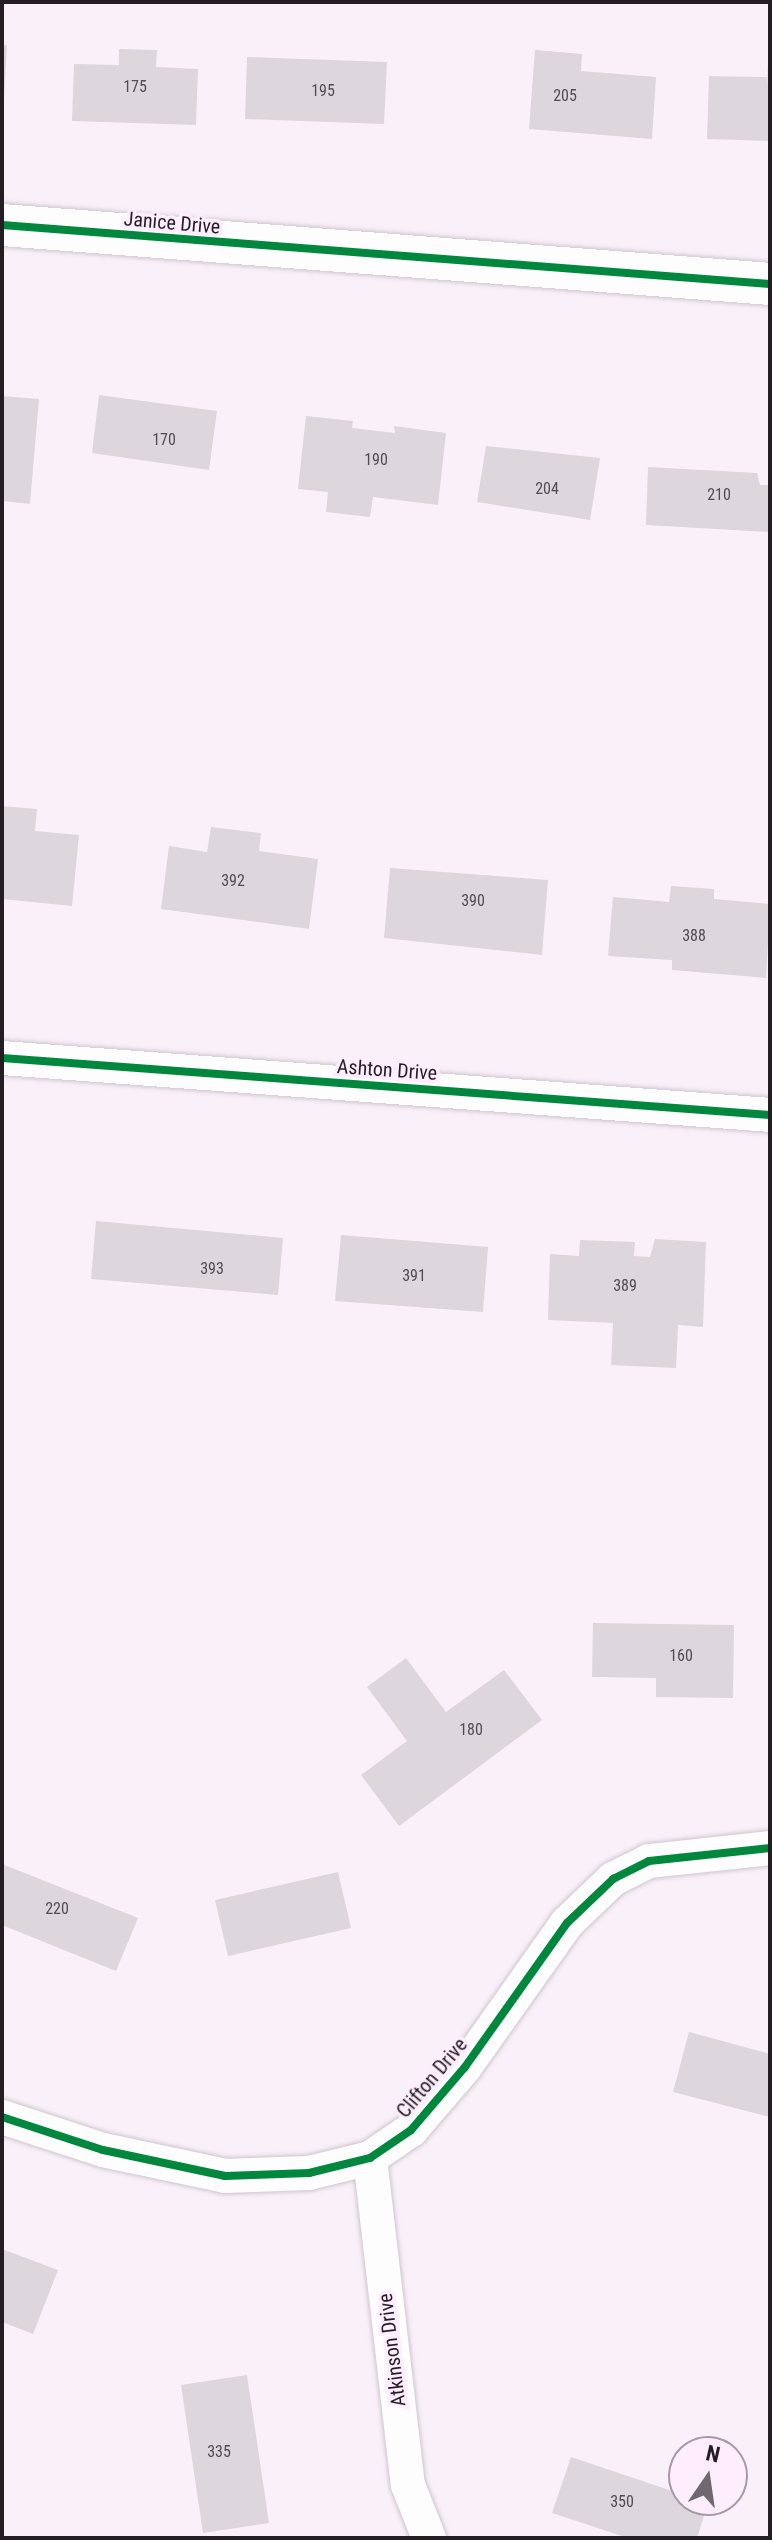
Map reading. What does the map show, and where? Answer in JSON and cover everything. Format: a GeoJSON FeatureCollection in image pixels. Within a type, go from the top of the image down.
{"type":"FeatureCollection","features":[{"type":"Feature","properties":{"kind":"street","name":"Janice Drive"},"geometry":{"type":"LineString","coordinates":[[2,225],[770,284]]}},
{"type":"Feature","properties":{"kind":"street","name":"Ashton Drive"},"geometry":{"type":"LineString","coordinates":[[2,1058],[770,1115]]}},
{"type":"Feature","properties":{"kind":"street","name":"Clifton Drive"},"geometry":{"type":"LineString","coordinates":[[2,2117],[103,2150],[225,2176],[309,2173],[370,2158],[411,2130],[465,2067],[567,1923],[613,1879],[649,1861],[770,1848]]}},
{"type":"Feature","properties":{"kind":"street","name":"Atkinson Drive"},"geometry":{"type":"LineString","coordinates":[[370,2158],[408,2485],[429,2538]]}},
{"type":"Feature","properties":{"kind":"building"},"geometry":{"type":"Polygon","coordinates":[[[2,45],[7,45],[4,98],[2,98],[2,45]]]}},
{"type":"Feature","properties":{"kind":"building"},"geometry":{"type":"Polygon","coordinates":[[[119,49],[157,50],[156,67],[198,69],[196,125],[72,121],[74,64],[119,65],[119,49]]]}},
{"type":"Feature","properties":{"kind":"building"},"geometry":{"type":"Polygon","coordinates":[[[535,50],[582,54],[581,71],[656,77],[652,139],[529,129],[535,50]]]}},
{"type":"Feature","properties":{"kind":"building"},"geometry":{"type":"Polygon","coordinates":[[[247,57],[387,62],[384,124],[245,119],[247,57]]]}},
{"type":"Feature","properties":{"kind":"building"},"geometry":{"type":"Polygon","coordinates":[[[767,62],[770,141],[707,139],[709,76],[767,77],[767,62]]]}},
{"type":"Feature","properties":{"kind":"building"},"geometry":{"type":"Polygon","coordinates":[[[99,395],[217,411],[209,470],[92,453],[99,395]]]}},
{"type":"Feature","properties":{"kind":"building"},"geometry":{"type":"Polygon","coordinates":[[[2,396],[39,399],[30,504],[2,501],[2,396]]]}},
{"type":"Feature","properties":{"kind":"building"},"geometry":{"type":"Polygon","coordinates":[[[306,416],[353,421],[352,428],[395,433],[394,426],[446,433],[438,505],[373,497],[370,517],[326,512],[328,492],[298,489],[306,416]]]}},
{"type":"Feature","properties":{"kind":"building"},"geometry":{"type":"Polygon","coordinates":[[[486,446],[600,458],[590,520],[477,502],[486,446]]]}},
{"type":"Feature","properties":{"kind":"building"},"geometry":{"type":"Polygon","coordinates":[[[648,467],[757,473],[760,485],[770,485],[770,532],[646,525],[648,467]]]}},
{"type":"Feature","properties":{"kind":"building"},"geometry":{"type":"Polygon","coordinates":[[[2,806],[37,809],[35,831],[79,835],[72,906],[2,899],[2,806]]]}},
{"type":"Feature","properties":{"kind":"building"},"geometry":{"type":"Polygon","coordinates":[[[211,827],[261,833],[259,851],[318,859],[309,929],[161,909],[169,846],[207,852],[211,827]]]}},
{"type":"Feature","properties":{"kind":"building"},"geometry":{"type":"Polygon","coordinates":[[[390,868],[548,880],[542,955],[384,938],[390,868]]]}},
{"type":"Feature","properties":{"kind":"building"},"geometry":{"type":"Polygon","coordinates":[[[671,886],[714,889],[714,899],[770,904],[766,978],[672,970],[672,960],[608,956],[613,897],[669,902],[671,886]]]}},
{"type":"Feature","properties":{"kind":"building"},"geometry":{"type":"Polygon","coordinates":[[[96,1221],[283,1238],[278,1295],[91,1279],[96,1221]]]}},
{"type":"Feature","properties":{"kind":"building"},"geometry":{"type":"Polygon","coordinates":[[[341,1235],[488,1247],[483,1312],[335,1301],[341,1235]]]}},
{"type":"Feature","properties":{"kind":"building"},"geometry":{"type":"Polygon","coordinates":[[[655,1239],[706,1242],[703,1327],[678,1325],[676,1368],[611,1365],[613,1323],[548,1320],[550,1254],[579,1256],[580,1240],[635,1242],[634,1256],[650,1257],[655,1239]]]}},
{"type":"Feature","properties":{"kind":"building"},"geometry":{"type":"Polygon","coordinates":[[[593,1623],[734,1625],[733,1698],[656,1697],[656,1678],[592,1677],[593,1623]]]}},
{"type":"Feature","properties":{"kind":"building"},"geometry":{"type":"Polygon","coordinates":[[[406,1658],[446,1712],[504,1670],[542,1720],[399,1826],[361,1775],[407,1741],[367,1687],[406,1658]]]}},
{"type":"Feature","properties":{"kind":"building"},"geometry":{"type":"Polygon","coordinates":[[[2,1864],[138,1918],[116,1971],[2,1925],[2,1864]]]}},
{"type":"Feature","properties":{"kind":"building"},"geometry":{"type":"Polygon","coordinates":[[[338,1872],[351,1928],[228,1956],[215,1900],[338,1872]]]}},
{"type":"Feature","properties":{"kind":"building"},"geometry":{"type":"Polygon","coordinates":[[[689,2032],[770,2054],[770,2117],[673,2092],[689,2032]]]}},
{"type":"Feature","properties":{"kind":"building"},"geometry":{"type":"Polygon","coordinates":[[[2,2249],[58,2270],[33,2334],[2,2322],[2,2249]]]}},
{"type":"Feature","properties":{"kind":"building"},"geometry":{"type":"Polygon","coordinates":[[[247,2375],[269,2523],[203,2533],[181,2385],[247,2375]]]}},
{"type":"Feature","properties":{"kind":"building"},"geometry":{"type":"Polygon","coordinates":[[[571,2457],[668,2490],[668,2516],[704,2516],[697,2538],[628,2538],[552,2513],[571,2457]]]}},
{"type":"Feature","properties":{"kind":"cycle path"},"geometry":{"type":"LineString","coordinates":[[2,225],[770,284]]}},
{"type":"Feature","properties":{"kind":"cycle path"},"geometry":{"type":"LineString","coordinates":[[2,1058],[770,1115]]}},
{"type":"Feature","properties":{"kind":"cycle path"},"geometry":{"type":"LineString","coordinates":[[2,2117],[103,2150],[225,2176],[309,2173],[370,2158],[411,2130],[465,2067],[567,1923],[613,1879],[649,1861],[770,1848]]}}]}
